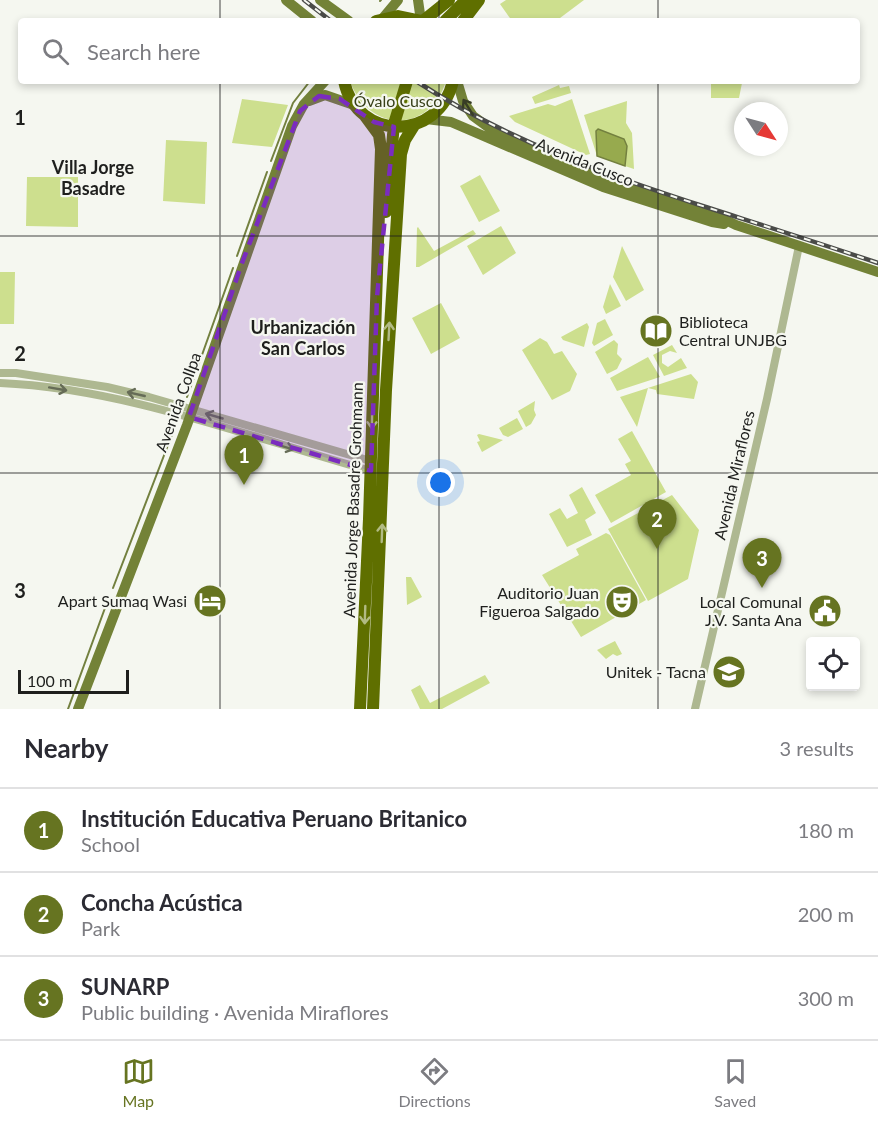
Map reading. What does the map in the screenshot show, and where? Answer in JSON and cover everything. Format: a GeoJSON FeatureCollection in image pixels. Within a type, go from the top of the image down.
{"type":"FeatureCollection","features":[{"type":"Feature","properties":{"kind":"highway"},"geometry":{"type":"LineString","coordinates":[[426,18],[449,0]]}},
{"type":"Feature","properties":{"kind":"highway"},"geometry":{"type":"LineString","coordinates":[[448,18],[466,0]]}},
{"type":"Feature","properties":{"kind":"highway"},"geometry":{"type":"LineString","coordinates":[[465,18],[479,0]]}},
{"type":"Feature","properties":{"kind":"highway"},"geometry":{"type":"LineString","coordinates":[[388,18],[398,16],[408,18]]}},
{"type":"Feature","properties":{"kind":"highway"},"geometry":{"type":"LineString","coordinates":[[345,84],[354,105],[365,116],[374,122],[394,127],[421,122],[440,108],[454,84]]}},
{"type":"Feature","properties":{"kind":"highway"},"geometry":{"type":"LineString","coordinates":[[377,297],[394,124],[406,84]]}},
{"type":"Feature","properties":{"kind":"highway","name":"Avenida Jorge Basadre Grohmann"},"geometry":{"type":"LineString","coordinates":[[360,709],[377,297],[380,142],[376,129],[365,116]]}},
{"type":"Feature","properties":{"kind":"highway","name":"Avenida Jorge Basadre Grohmann"},"geometry":{"type":"LineString","coordinates":[[373,709],[386,390],[401,154],[405,140],[421,122]]}},
{"type":"Feature","properties":{"kind":"highway"},"geometry":{"type":"LineString","coordinates":[[389,181],[392,293]]}},
{"type":"Feature","properties":{"kind":"main road"},"geometry":{"type":"LineString","coordinates":[[286,0],[308,18]]}},
{"type":"Feature","properties":{"kind":"main road"},"geometry":{"type":"LineString","coordinates":[[320,0],[345,18]]}},
{"type":"Feature","properties":{"kind":"main road"},"geometry":{"type":"LineString","coordinates":[[381,18],[398,0]]}},
{"type":"Feature","properties":{"kind":"main road"},"geometry":{"type":"LineString","coordinates":[[418,0],[421,18]]}},
{"type":"Feature","properties":{"kind":"main road","name":"Avenida Collpa"},"geometry":{"type":"LineString","coordinates":[[78,709],[191,413],[292,126],[304,104],[322,84]]}},
{"type":"Feature","properties":{"kind":"main road","name":"Avenida Cusco"},"geometry":{"type":"LineString","coordinates":[[456,84],[463,101],[473,116],[494,130],[570,165],[620,184],[711,213],[736,225],[878,272]]}},
{"type":"Feature","properties":{"kind":"main road"},"geometry":{"type":"LineString","coordinates":[[304,104],[325,95],[354,105]]}},
{"type":"Feature","properties":{"kind":"main road","name":"Avenida Cusco"},"geometry":{"type":"LineString","coordinates":[[421,122],[451,122],[630,196],[712,222],[736,225]]}},
{"type":"Feature","properties":{"kind":"street","name":"Avenida Miraflores"},"geometry":{"type":"LineString","coordinates":[[695,709],[767,399],[799,246]]}},
{"type":"Feature","properties":{"kind":"street"},"geometry":{"type":"LineString","coordinates":[[0,373],[16,373],[107,387],[371,466]]}},
{"type":"Feature","properties":{"kind":"street"},"geometry":{"type":"LineString","coordinates":[[0,383],[49,388],[191,413]]}},
{"type":"Feature","properties":{"kind":"highlighted area"},"geometry":{"type":"Polygon","coordinates":[[[319,96],[340,99],[374,122],[394,127],[377,297],[371,471],[189,417],[242,263],[300,111],[319,96]]]}},
{"type":"Feature","properties":{"kind":"green space"},"geometry":{"type":"Polygon","coordinates":[[[506,0],[584,0],[560,18],[510,18],[500,4],[506,0]]]}},
{"type":"Feature","properties":{"kind":"green space","name":"Óvalo Cusco"},"geometry":{"type":"Polygon","coordinates":[[[352,84],[445,84],[438,98],[427,111],[413,118],[399,120],[384,118],[370,110],[359,98],[352,84]]]}},
{"type":"Feature","properties":{"kind":"green space"},"geometry":{"type":"Polygon","coordinates":[[[711,84],[742,84],[739,98],[711,98],[711,84]]]}},
{"type":"Feature","properties":{"kind":"green space"},"geometry":{"type":"Polygon","coordinates":[[[559,85],[560,88],[569,86],[571,93],[535,104],[532,97],[559,85]]]}},
{"type":"Feature","properties":{"kind":"green space"},"geometry":{"type":"Polygon","coordinates":[[[242,99],[288,105],[272,147],[232,143],[242,99]]]}},
{"type":"Feature","properties":{"kind":"green space"},"geometry":{"type":"Polygon","coordinates":[[[572,99],[590,154],[586,155],[515,122],[509,116],[548,104],[555,106],[572,99]]]}},
{"type":"Feature","properties":{"kind":"green space"},"geometry":{"type":"Polygon","coordinates":[[[627,101],[626,123],[632,133],[634,169],[625,166],[626,163],[596,131],[597,156],[584,115],[627,101]]]}},
{"type":"Feature","properties":{"kind":"green space"},"geometry":{"type":"Polygon","coordinates":[[[166,140],[207,142],[205,204],[163,201],[166,140]]]}},
{"type":"Feature","properties":{"kind":"green space"},"geometry":{"type":"Polygon","coordinates":[[[480,175],[500,211],[479,222],[460,186],[480,175]]]}},
{"type":"Feature","properties":{"kind":"green space"},"geometry":{"type":"Polygon","coordinates":[[[27,177],[78,177],[78,227],[26,226],[27,177]]]}},
{"type":"Feature","properties":{"kind":"green space"},"geometry":{"type":"Polygon","coordinates":[[[501,226],[516,253],[483,275],[467,246],[501,226]]]}},
{"type":"Feature","properties":{"kind":"green space"},"geometry":{"type":"Polygon","coordinates":[[[418,227],[434,251],[473,230],[476,234],[416,267],[418,227]]]}},
{"type":"Feature","properties":{"kind":"green space"},"geometry":{"type":"Polygon","coordinates":[[[622,246],[644,290],[626,301],[613,277],[622,246]]]}},
{"type":"Feature","properties":{"kind":"green space"},"geometry":{"type":"Polygon","coordinates":[[[0,272],[15,272],[14,324],[0,324],[0,272]]]}},
{"type":"Feature","properties":{"kind":"green space"},"geometry":{"type":"Polygon","coordinates":[[[610,284],[621,306],[606,314],[603,307],[610,284]]]}},
{"type":"Feature","properties":{"kind":"green space"},"geometry":{"type":"Polygon","coordinates":[[[441,303],[460,338],[431,354],[412,318],[441,303]]]}},
{"type":"Feature","properties":{"kind":"green space"},"geometry":{"type":"Polygon","coordinates":[[[605,319],[613,335],[594,346],[592,343],[597,323],[605,319]]]}},
{"type":"Feature","properties":{"kind":"green space"},"geometry":{"type":"Polygon","coordinates":[[[587,323],[589,327],[584,347],[563,340],[561,337],[587,323]]]}},
{"type":"Feature","properties":{"kind":"green space"},"geometry":{"type":"Polygon","coordinates":[[[540,338],[547,342],[554,354],[562,351],[577,374],[570,391],[552,400],[522,350],[540,338]]]}},
{"type":"Feature","properties":{"kind":"green space"},"geometry":{"type":"Polygon","coordinates":[[[614,340],[618,344],[617,354],[622,359],[617,369],[607,374],[595,352],[614,340]]]}},
{"type":"Feature","properties":{"kind":"green space"},"geometry":{"type":"Polygon","coordinates":[[[672,345],[677,353],[670,351],[662,355],[662,363],[668,367],[681,358],[687,368],[664,376],[653,355],[672,345]]]}},
{"type":"Feature","properties":{"kind":"green space"},"geometry":{"type":"Polygon","coordinates":[[[648,357],[660,377],[617,391],[610,378],[648,357]]]}},
{"type":"Feature","properties":{"kind":"green space"},"geometry":{"type":"Polygon","coordinates":[[[691,374],[698,382],[694,399],[657,394],[656,390],[648,388],[637,427],[620,397],[691,374]]]}},
{"type":"Feature","properties":{"kind":"green space"},"geometry":{"type":"Polygon","coordinates":[[[535,401],[536,415],[531,424],[526,427],[518,411],[535,401]]]}},
{"type":"Feature","properties":{"kind":"green space"},"geometry":{"type":"Polygon","coordinates":[[[517,418],[523,429],[508,437],[503,435],[499,428],[517,418]]]}},
{"type":"Feature","properties":{"kind":"green space"},"geometry":{"type":"Polygon","coordinates":[[[632,431],[666,492],[611,523],[595,495],[631,475],[625,464],[631,461],[618,439],[632,431]]]}},
{"type":"Feature","properties":{"kind":"green space"},"geometry":{"type":"Polygon","coordinates":[[[477,435],[503,440],[482,452],[477,442],[480,441],[477,435]]]}},
{"type":"Feature","properties":{"kind":"green space"},"geometry":{"type":"Polygon","coordinates":[[[582,487],[596,513],[585,520],[592,535],[567,547],[549,514],[560,508],[567,519],[578,513],[569,495],[582,487]]]}},
{"type":"Feature","properties":{"kind":"green space"},"geometry":{"type":"Polygon","coordinates":[[[672,495],[699,530],[688,579],[648,601],[608,529],[672,495]]]}},
{"type":"Feature","properties":{"kind":"green space"},"geometry":{"type":"Polygon","coordinates":[[[606,533],[610,535],[646,600],[581,637],[542,575],[579,555],[576,549],[606,533]]]}},
{"type":"Feature","properties":{"kind":"green space"},"geometry":{"type":"Polygon","coordinates":[[[406,577],[411,577],[422,597],[407,605],[406,577]]]}},
{"type":"Feature","properties":{"kind":"green space"},"geometry":{"type":"Polygon","coordinates":[[[615,641],[622,654],[617,656],[613,654],[606,659],[597,650],[615,641]]]}},
{"type":"Feature","properties":{"kind":"green space"},"geometry":{"type":"Polygon","coordinates":[[[485,675],[490,683],[442,709],[420,709],[411,690],[420,685],[430,703],[485,675]]]}},
{"type":"Feature","properties":{"kind":"shaded area"},"geometry":{"type":"Polygon","coordinates":[[[598,129],[624,139],[627,146],[625,166],[597,156],[596,131],[598,129]]]}},
{"type":"Feature","properties":{"kind":"waterway"},"geometry":{"type":"LineString","coordinates":[[271,161],[293,103],[308,84]]}},
{"type":"Feature","properties":{"kind":"waterway"},"geometry":{"type":"LineString","coordinates":[[237,256],[267,172]]}},
{"type":"Feature","properties":{"kind":"waterway"},"geometry":{"type":"LineString","coordinates":[[187,397],[233,268]]}},
{"type":"Feature","properties":{"kind":"waterway"},"geometry":{"type":"LineString","coordinates":[[113,588],[178,419]]}},
{"type":"Feature","properties":{"kind":"waterway"},"geometry":{"type":"LineString","coordinates":[[68,709],[105,608]]}},
{"type":"Feature","properties":{"kind":"railway"},"geometry":{"type":"LineString","coordinates":[[304,0],[327,18]]}},
{"type":"Feature","properties":{"kind":"railway"},"geometry":{"type":"LineString","coordinates":[[421,84],[485,121],[595,169],[878,263]]}},
{"type":"Feature","properties":{"kind":"place","name":"Biblioteca Central UNJBG"},"geometry":{"type":"Point","coordinates":[656,331]}},
{"type":"Feature","properties":{"kind":"place","name":"Institución Educativa Peruano Britanico"},"geometry":{"type":"Point","coordinates":[244,485]}},
{"type":"Feature","properties":{"kind":"place","name":"Concha Acústica"},"geometry":{"type":"Point","coordinates":[657,549]}},
{"type":"Feature","properties":{"kind":"place","name":"SUNARP"},"geometry":{"type":"Point","coordinates":[762,588]}},
{"type":"Feature","properties":{"kind":"place","name":"Apart Sumaq Wasi"},"geometry":{"type":"Point","coordinates":[210,601]}},
{"type":"Feature","properties":{"kind":"place","name":"Auditorio Juan Figueroa Salgado"},"geometry":{"type":"Point","coordinates":[622,602]}},
{"type":"Feature","properties":{"kind":"place","name":"Local Comunal J.V. Santa Ana"},"geometry":{"type":"Point","coordinates":[825,611]}},
{"type":"Feature","properties":{"kind":"place","name":"Unitek - Tacna"},"geometry":{"type":"Point","coordinates":[729,672]}},
{"type":"Feature","properties":{"kind":"district","name":"Villa Jorge Basadre"},"geometry":{"type":"Point","coordinates":[93,178]}},
{"type":"Feature","properties":{"kind":"district","name":"Urbanización San Carlos"},"geometry":{"type":"Point","coordinates":[303,338]}}]}
